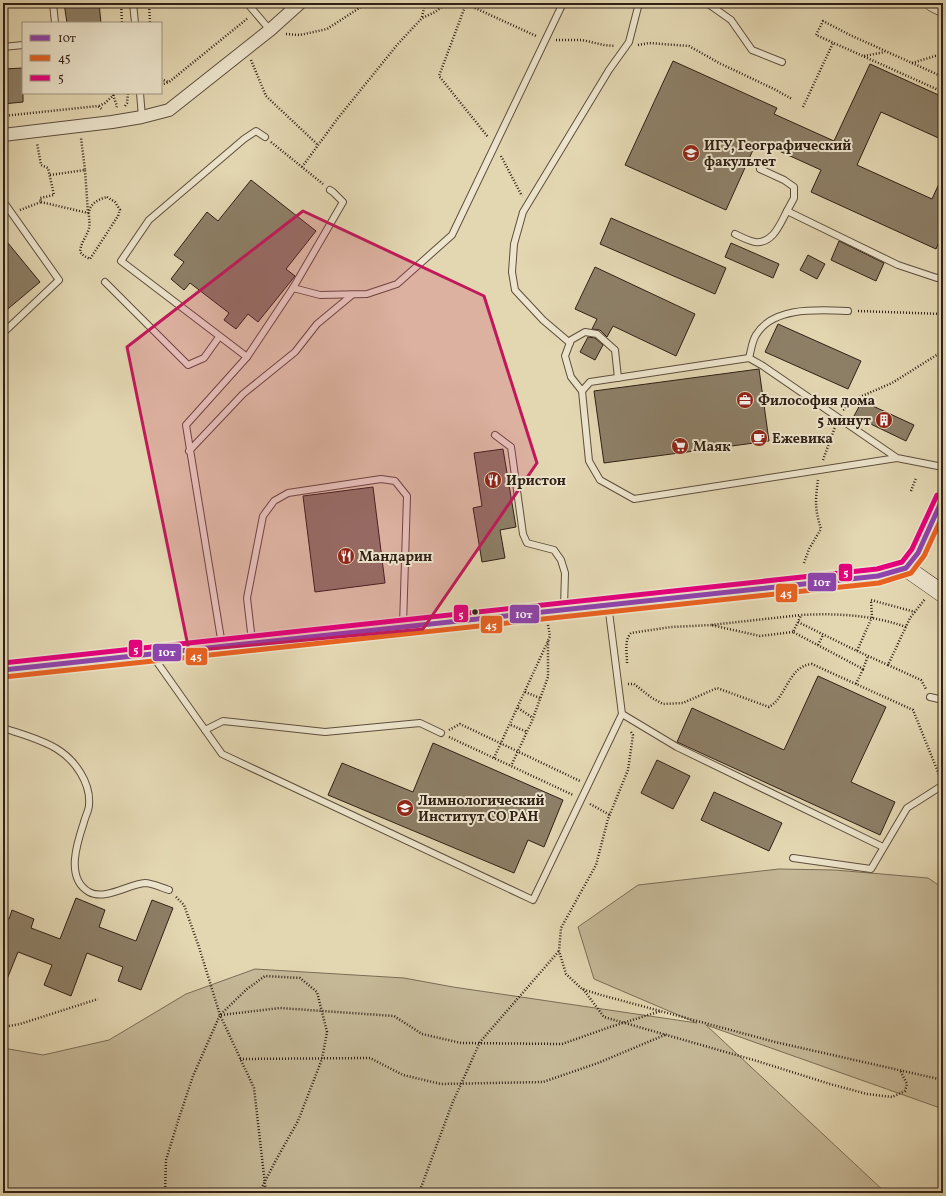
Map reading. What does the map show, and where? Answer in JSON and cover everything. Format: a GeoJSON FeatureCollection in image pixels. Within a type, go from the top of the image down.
{"type":"FeatureCollection","features":[{"type":"Feature","properties":{"kind":"street"},"geometry":{"type":"LineString","coordinates":[[3,135],[79,127],[142,117],[169,110],[270,30],[300,3]]}},
{"type":"Feature","properties":{"kind":"street"},"geometry":{"type":"LineString","coordinates":[[933,3],[943,8]]}},
{"type":"Feature","properties":{"kind":"street"},"geometry":{"type":"LineString","coordinates":[[3,670],[878,576],[906,568],[918,553],[943,498]]}},
{"type":"Feature","properties":{"kind":"street"},"geometry":{"type":"LineString","coordinates":[[906,568],[936,595]]}},
{"type":"Feature","properties":{"kind":"lane"},"geometry":{"type":"LineString","coordinates":[[53,3],[55,22]]}},
{"type":"Feature","properties":{"kind":"lane"},"geometry":{"type":"LineString","coordinates":[[133,3],[135,22]]}},
{"type":"Feature","properties":{"kind":"lane"},"geometry":{"type":"LineString","coordinates":[[247,3],[270,30]]}},
{"type":"Feature","properties":{"kind":"lane"},"geometry":{"type":"LineString","coordinates":[[293,288],[320,295],[352,295],[367,294],[397,284],[452,235],[496,146],[563,3]]}},
{"type":"Feature","properties":{"kind":"lane"},"geometry":{"type":"LineString","coordinates":[[570,343],[543,320],[515,290],[512,272],[514,244],[523,212],[609,70],[629,42],[639,3]]}},
{"type":"Feature","properties":{"kind":"lane"},"geometry":{"type":"LineString","coordinates":[[707,3],[731,20],[752,50],[782,62]]}},
{"type":"Feature","properties":{"kind":"lane"},"geometry":{"type":"LineString","coordinates":[[3,47],[22,45]]}},
{"type":"Feature","properties":{"kind":"lane"},"geometry":{"type":"LineString","coordinates":[[140,94],[142,117]]}},
{"type":"Feature","properties":{"kind":"lane"},"geometry":{"type":"LineString","coordinates":[[247,357],[121,261],[149,220],[244,139],[256,131],[265,137]]}},
{"type":"Feature","properties":{"kind":"lane"},"geometry":{"type":"LineString","coordinates":[[734,234],[755,242],[765,242],[773,236],[794,198],[794,187],[784,180],[760,169]]}},
{"type":"Feature","properties":{"kind":"lane"},"geometry":{"type":"LineString","coordinates":[[222,646],[186,426],[247,357],[293,288],[343,202],[330,190]]}},
{"type":"Feature","properties":{"kind":"lane"},"geometry":{"type":"LineString","coordinates":[[3,201],[59,280],[3,333]]}},
{"type":"Feature","properties":{"kind":"lane"},"geometry":{"type":"LineString","coordinates":[[787,211],[898,265],[937,278],[943,276]]}},
{"type":"Feature","properties":{"kind":"lane"},"geometry":{"type":"LineString","coordinates":[[105,282],[188,365],[204,358],[219,337]]}},
{"type":"Feature","properties":{"kind":"lane"},"geometry":{"type":"LineString","coordinates":[[189,451],[243,394],[295,352],[317,324],[352,295]]}},
{"type":"Feature","properties":{"kind":"lane"},"geometry":{"type":"LineString","coordinates":[[749,358],[755,335],[775,317],[809,310],[848,311]]}},
{"type":"Feature","properties":{"kind":"lane"},"geometry":{"type":"LineString","coordinates":[[618,378],[615,350],[597,334],[585,332],[571,340],[565,356],[571,377],[582,391],[589,461],[600,480],[634,499],[897,458],[943,467]]}},
{"type":"Feature","properties":{"kind":"lane"},"geometry":{"type":"LineString","coordinates":[[582,391],[590,382],[749,358],[763,366],[897,458]]}},
{"type":"Feature","properties":{"kind":"lane"},"geometry":{"type":"LineString","coordinates":[[495,435],[511,447],[523,534],[527,543],[554,550],[561,560],[565,573],[564,609]]}},
{"type":"Feature","properties":{"kind":"lane"},"geometry":{"type":"LineString","coordinates":[[252,643],[247,598],[263,516],[274,501],[288,493],[380,479],[395,482],[407,496],[403,627]]}},
{"type":"Feature","properties":{"kind":"lane"},"geometry":{"type":"LineString","coordinates":[[151,654],[222,754],[533,900],[622,714],[608,604]]}},
{"type":"Feature","properties":{"kind":"lane"},"geometry":{"type":"LineString","coordinates":[[930,697],[943,700]]}},
{"type":"Feature","properties":{"kind":"lane"},"geometry":{"type":"LineString","coordinates":[[622,714],[677,746],[883,847]]}},
{"type":"Feature","properties":{"kind":"lane"},"geometry":{"type":"LineString","coordinates":[[205,730],[223,721],[325,732],[420,723],[441,734]]}},
{"type":"Feature","properties":{"kind":"lane"},"geometry":{"type":"LineString","coordinates":[[3,728],[57,749],[71,760],[84,778],[87,787],[89,805],[75,855],[76,875],[79,883],[83,887],[95,894],[116,891],[134,885],[147,883],[168,890]]}},
{"type":"Feature","properties":{"kind":"lane"},"geometry":{"type":"LineString","coordinates":[[793,858],[870,869],[907,808],[943,785]]}},
{"type":"Feature","properties":{"kind":"path"},"geometry":{"type":"LineString","coordinates":[[121,3],[122,22]]}},
{"type":"Feature","properties":{"kind":"path"},"geometry":{"type":"LineString","coordinates":[[149,3],[150,22]]}},
{"type":"Feature","properties":{"kind":"path"},"geometry":{"type":"LineString","coordinates":[[285,34],[300,35],[327,29],[367,3]]}},
{"type":"Feature","properties":{"kind":"path"},"geometry":{"type":"LineString","coordinates":[[422,18],[425,3]]}},
{"type":"Feature","properties":{"kind":"path"},"geometry":{"type":"LineString","coordinates":[[302,167],[318,144],[397,45],[422,18],[436,12],[447,3]]}},
{"type":"Feature","properties":{"kind":"path"},"geometry":{"type":"LineString","coordinates":[[523,212],[522,197],[496,146],[438,76],[465,4],[546,40],[582,40],[604,45],[626,46],[649,43],[689,46],[719,63],[792,99]]}},
{"type":"Feature","properties":{"kind":"path"},"geometry":{"type":"LineString","coordinates":[[162,84],[169,82],[255,12]]}},
{"type":"Feature","properties":{"kind":"path"},"geometry":{"type":"LineString","coordinates":[[943,77],[850,35],[823,21],[816,35],[943,92]]}},
{"type":"Feature","properties":{"kind":"path"},"geometry":{"type":"LineString","coordinates":[[804,107],[833,43]]}},
{"type":"Feature","properties":{"kind":"path"},"geometry":{"type":"LineString","coordinates":[[246,49],[266,96],[318,144]]}},
{"type":"Feature","properties":{"kind":"path"},"geometry":{"type":"LineString","coordinates":[[864,56],[886,51]]}},
{"type":"Feature","properties":{"kind":"path"},"geometry":{"type":"LineString","coordinates":[[912,63],[935,56],[943,56]]}},
{"type":"Feature","properties":{"kind":"path"},"geometry":{"type":"LineString","coordinates":[[162,79],[169,82]]}},
{"type":"Feature","properties":{"kind":"path"},"geometry":{"type":"LineString","coordinates":[[3,116],[98,106],[106,103],[115,94]]}},
{"type":"Feature","properties":{"kind":"path"},"geometry":{"type":"LineString","coordinates":[[115,94],[117,106],[115,111]]}},
{"type":"Feature","properties":{"kind":"path"},"geometry":{"type":"LineString","coordinates":[[98,106],[105,111]]}},
{"type":"Feature","properties":{"kind":"path"},"geometry":{"type":"LineString","coordinates":[[265,137],[330,190]]}},
{"type":"Feature","properties":{"kind":"path"},"geometry":{"type":"LineString","coordinates":[[82,144],[88,213],[90,227],[81,243],[80,252],[90,259],[118,216],[120,210],[115,202],[107,198],[99,199],[92,205],[88,213]]}},
{"type":"Feature","properties":{"kind":"path"},"geometry":{"type":"LineString","coordinates":[[39,152],[41,165],[48,168],[54,195],[40,198],[41,202]]}},
{"type":"Feature","properties":{"kind":"path"},"geometry":{"type":"LineString","coordinates":[[50,175],[85,170]]}},
{"type":"Feature","properties":{"kind":"path"},"geometry":{"type":"LineString","coordinates":[[12,213],[41,202],[88,213]]}},
{"type":"Feature","properties":{"kind":"path"},"geometry":{"type":"LineString","coordinates":[[848,311],[943,314]]}},
{"type":"Feature","properties":{"kind":"path"},"geometry":{"type":"LineString","coordinates":[[804,563],[809,549],[821,529],[816,511],[816,493],[820,470],[843,408],[855,399],[892,383],[943,351]]}},
{"type":"Feature","properties":{"kind":"path"},"geometry":{"type":"LineString","coordinates":[[911,491],[916,478]]}},
{"type":"Feature","properties":{"kind":"path"},"geometry":{"type":"LineString","coordinates":[[888,665],[906,627],[915,612],[936,595]]}},
{"type":"Feature","properties":{"kind":"path"},"geometry":{"type":"LineString","coordinates":[[857,651],[872,617],[871,600],[915,612]]}},
{"type":"Feature","properties":{"kind":"path"},"geometry":{"type":"LineString","coordinates":[[627,669],[627,642],[628,637],[632,633],[671,627],[711,625],[801,614],[816,614],[872,617],[906,627]]}},
{"type":"Feature","properties":{"kind":"path"},"geometry":{"type":"LineString","coordinates":[[793,632],[801,614]]}},
{"type":"Feature","properties":{"kind":"path"},"geometry":{"type":"LineString","coordinates":[[798,622],[921,680],[930,697]]}},
{"type":"Feature","properties":{"kind":"path"},"geometry":{"type":"LineString","coordinates":[[711,625],[760,636],[793,632],[863,669]]}},
{"type":"Feature","properties":{"kind":"path"},"geometry":{"type":"LineString","coordinates":[[818,645],[823,634]]}},
{"type":"Feature","properties":{"kind":"path"},"geometry":{"type":"LineString","coordinates":[[494,758],[511,725],[550,636]]}},
{"type":"Feature","properties":{"kind":"path"},"geometry":{"type":"LineString","coordinates":[[511,766],[533,718],[548,677],[548,641]]}},
{"type":"Feature","properties":{"kind":"path"},"geometry":{"type":"LineString","coordinates":[[856,684],[868,656]]}},
{"type":"Feature","properties":{"kind":"path"},"geometry":{"type":"LineString","coordinates":[[628,679],[628,684],[634,684],[652,698],[663,704],[683,703],[717,688],[769,707],[776,703],[795,672],[805,665],[812,664],[913,710],[940,778]]}},
{"type":"Feature","properties":{"kind":"path"},"geometry":{"type":"LineString","coordinates":[[525,692],[540,698]]}},
{"type":"Feature","properties":{"kind":"path"},"geometry":{"type":"LineString","coordinates":[[518,708],[533,718]]}},
{"type":"Feature","properties":{"kind":"path"},"geometry":{"type":"LineString","coordinates":[[622,714],[633,735],[628,770],[610,815],[596,865],[560,928],[559,951],[566,974],[582,989],[604,1016],[830,1084],[867,1094],[892,1097],[905,1091],[907,1084],[900,1070]]}},
{"type":"Feature","properties":{"kind":"path"},"geometry":{"type":"LineString","coordinates":[[441,734],[460,724],[588,785]]}},
{"type":"Feature","properties":{"kind":"path"},"geometry":{"type":"LineString","coordinates":[[511,725],[527,732]]}},
{"type":"Feature","properties":{"kind":"path"},"geometry":{"type":"LineString","coordinates":[[441,734],[582,799],[610,815]]}},
{"type":"Feature","properties":{"kind":"path"},"geometry":{"type":"LineString","coordinates":[[168,890],[184,905],[199,947],[220,1016],[254,1088],[266,1193]]}},
{"type":"Feature","properties":{"kind":"path"},"geometry":{"type":"LineString","coordinates":[[419,1193],[452,1104],[480,1043],[559,951]]}},
{"type":"Feature","properties":{"kind":"path"},"geometry":{"type":"LineString","coordinates":[[165,1193],[166,1160],[178,1121],[193,1076],[220,1016],[247,989],[265,976],[300,978],[317,992],[322,1010],[327,1032],[322,1059],[298,1121],[259,1193]]}},
{"type":"Feature","properties":{"kind":"path"},"geometry":{"type":"LineString","coordinates":[[582,989],[775,1042],[943,1080]]}},
{"type":"Feature","properties":{"kind":"path"},"geometry":{"type":"LineString","coordinates":[[3,1027],[20,1024],[98,999]]}},
{"type":"Feature","properties":{"kind":"path"},"geometry":{"type":"LineString","coordinates":[[220,1016],[280,1008],[322,1010],[394,1016],[422,1034],[461,1043],[562,1044],[661,1011]]}},
{"type":"Feature","properties":{"kind":"path"},"geometry":{"type":"LineString","coordinates":[[240,1059],[370,1058],[403,1075],[441,1084],[543,1082],[598,1063],[667,1034]]}},
{"type":"Feature","properties":{"kind":"highlighted area"},"geometry":{"type":"Polygon","coordinates":[[[303,211],[484,296],[537,463],[423,629],[189,651],[127,347],[303,211]]]}},
{"type":"Feature","properties":{"kind":"shaded area"},"geometry":{"type":"Polygon","coordinates":[[[779,869],[835,870],[928,878],[943,888],[943,1109],[706,1025],[886,1193],[3,1193],[3,1048],[43,1055],[109,1040],[186,994],[255,969],[404,978],[453,987],[697,1023],[594,979],[578,927],[638,885],[779,869]]]}},
{"type":"Feature","properties":{"kind":"building"},"geometry":{"type":"Polygon","coordinates":[[[64,3],[99,3],[101,22],[67,22],[64,3]]]}},
{"type":"Feature","properties":{"kind":"building","name":"ИГУ, Географический факультет"},"geometry":{"type":"Polygon","coordinates":[[[673,61],[777,108],[774,114],[834,141],[870,64],[943,97],[943,140],[881,112],[857,165],[932,199],[943,175],[943,233],[936,249],[811,192],[821,170],[757,141],[726,210],[625,165],[673,61]]]}},
{"type":"Feature","properties":{"kind":"building"},"geometry":{"type":"Polygon","coordinates":[[[22,68],[23,102],[3,104],[3,69],[22,68]]]}},
{"type":"Feature","properties":{"kind":"building"},"geometry":{"type":"Polygon","coordinates":[[[251,180],[316,231],[286,269],[295,276],[258,322],[248,314],[236,329],[224,320],[229,313],[190,283],[184,290],[171,279],[184,262],[174,255],[207,212],[218,221],[251,180]]]}},
{"type":"Feature","properties":{"kind":"building"},"geometry":{"type":"Polygon","coordinates":[[[611,218],[726,268],[715,294],[600,244],[611,218]]]}},
{"type":"Feature","properties":{"kind":"building"},"geometry":{"type":"Polygon","coordinates":[[[3,237],[40,282],[3,313],[3,237]]]}},
{"type":"Feature","properties":{"kind":"building"},"geometry":{"type":"Polygon","coordinates":[[[839,241],[884,263],[876,281],[831,260],[839,241]]]}},
{"type":"Feature","properties":{"kind":"building"},"geometry":{"type":"Polygon","coordinates":[[[731,243],[779,264],[773,278],[725,257],[731,243]]]}},
{"type":"Feature","properties":{"kind":"building"},"geometry":{"type":"Polygon","coordinates":[[[808,255],[825,264],[817,279],[800,270],[808,255]]]}},
{"type":"Feature","properties":{"kind":"building"},"geometry":{"type":"Polygon","coordinates":[[[595,267],[695,314],[676,356],[613,326],[607,337],[600,330],[592,329],[597,319],[575,309],[595,267]]]}},
{"type":"Feature","properties":{"kind":"building"},"geometry":{"type":"Polygon","coordinates":[[[778,324],[861,361],[848,389],[765,352],[778,324]]]}},
{"type":"Feature","properties":{"kind":"building"},"geometry":{"type":"Polygon","coordinates":[[[588,337],[595,338],[603,345],[595,360],[580,352],[588,337]]]}},
{"type":"Feature","properties":{"kind":"building"},"geometry":{"type":"Polygon","coordinates":[[[759,369],[769,441],[604,463],[594,391],[759,369]]]}},
{"type":"Feature","properties":{"kind":"building","name":"5 минут"},"geometry":{"type":"Polygon","coordinates":[[[862,401],[914,425],[906,441],[854,416],[862,401]]]}},
{"type":"Feature","properties":{"kind":"building","name":"Иристон"},"geometry":{"type":"Polygon","coordinates":[[[503,449],[516,527],[500,530],[505,558],[482,562],[473,508],[482,506],[474,453],[503,449]]]}},
{"type":"Feature","properties":{"kind":"building"},"geometry":{"type":"Polygon","coordinates":[[[373,487],[385,583],[315,592],[303,496],[373,487]]]}},
{"type":"Feature","properties":{"kind":"building"},"geometry":{"type":"Polygon","coordinates":[[[818,676],[886,707],[851,782],[895,802],[880,835],[677,742],[692,708],[784,750],[818,676]]]}},
{"type":"Feature","properties":{"kind":"building","name":"Лимнологический Институт СО РАН"},"geometry":{"type":"Polygon","coordinates":[[[433,743],[563,800],[544,847],[528,840],[514,873],[328,795],[342,763],[413,792],[433,743]]]}},
{"type":"Feature","properties":{"kind":"building"},"geometry":{"type":"Polygon","coordinates":[[[657,760],[690,776],[673,809],[641,793],[657,760]]]}},
{"type":"Feature","properties":{"kind":"building"},"geometry":{"type":"Polygon","coordinates":[[[714,792],[782,823],[769,851],[701,820],[714,792]]]}},
{"type":"Feature","properties":{"kind":"building"},"geometry":{"type":"Polygon","coordinates":[[[76,898],[105,910],[99,927],[136,941],[152,900],[173,908],[141,990],[118,981],[123,967],[87,953],[71,996],[44,985],[52,965],[18,952],[3,989],[3,917],[9,919],[12,910],[34,919],[31,928],[60,939],[76,898]]]}},
{"type":"Feature","properties":{"kind":"transit line","name":"5"},"geometry":{"type":"LineString","coordinates":[[3,663],[877,569],[902,562],[912,549],[937,495]]}},
{"type":"Feature","properties":{"kind":"transit line","name":"10т"},"geometry":{"type":"LineString","coordinates":[[3,670],[878,576],[906,568],[918,553],[943,498]]}},
{"type":"Feature","properties":{"kind":"transit line","name":"45"},"geometry":{"type":"LineString","coordinates":[[4,677],[879,583],[911,573],[924,556],[943,515]]}},
{"type":"Feature","properties":{"kind":"place","name":"ИГУ, Географический факультет"},"geometry":{"type":"Point","coordinates":[691,153]}},
{"type":"Feature","properties":{"kind":"place","name":"Философия дома"},"geometry":{"type":"Point","coordinates":[745,400]}},
{"type":"Feature","properties":{"kind":"place","name":"5 минут"},"geometry":{"type":"Point","coordinates":[884,420]}},
{"type":"Feature","properties":{"kind":"place","name":"Ежевика"},"geometry":{"type":"Point","coordinates":[759,438]}},
{"type":"Feature","properties":{"kind":"place","name":"Маяк"},"geometry":{"type":"Point","coordinates":[680,446]}},
{"type":"Feature","properties":{"kind":"place","name":"Иристон"},"geometry":{"type":"Point","coordinates":[493,480]}},
{"type":"Feature","properties":{"kind":"place","name":"Мандарин"},"geometry":{"type":"Point","coordinates":[346,556]}},
{"type":"Feature","properties":{"kind":"place","name":"Лимнологический Институт СО РАН"},"geometry":{"type":"Point","coordinates":[405,808]}}]}
